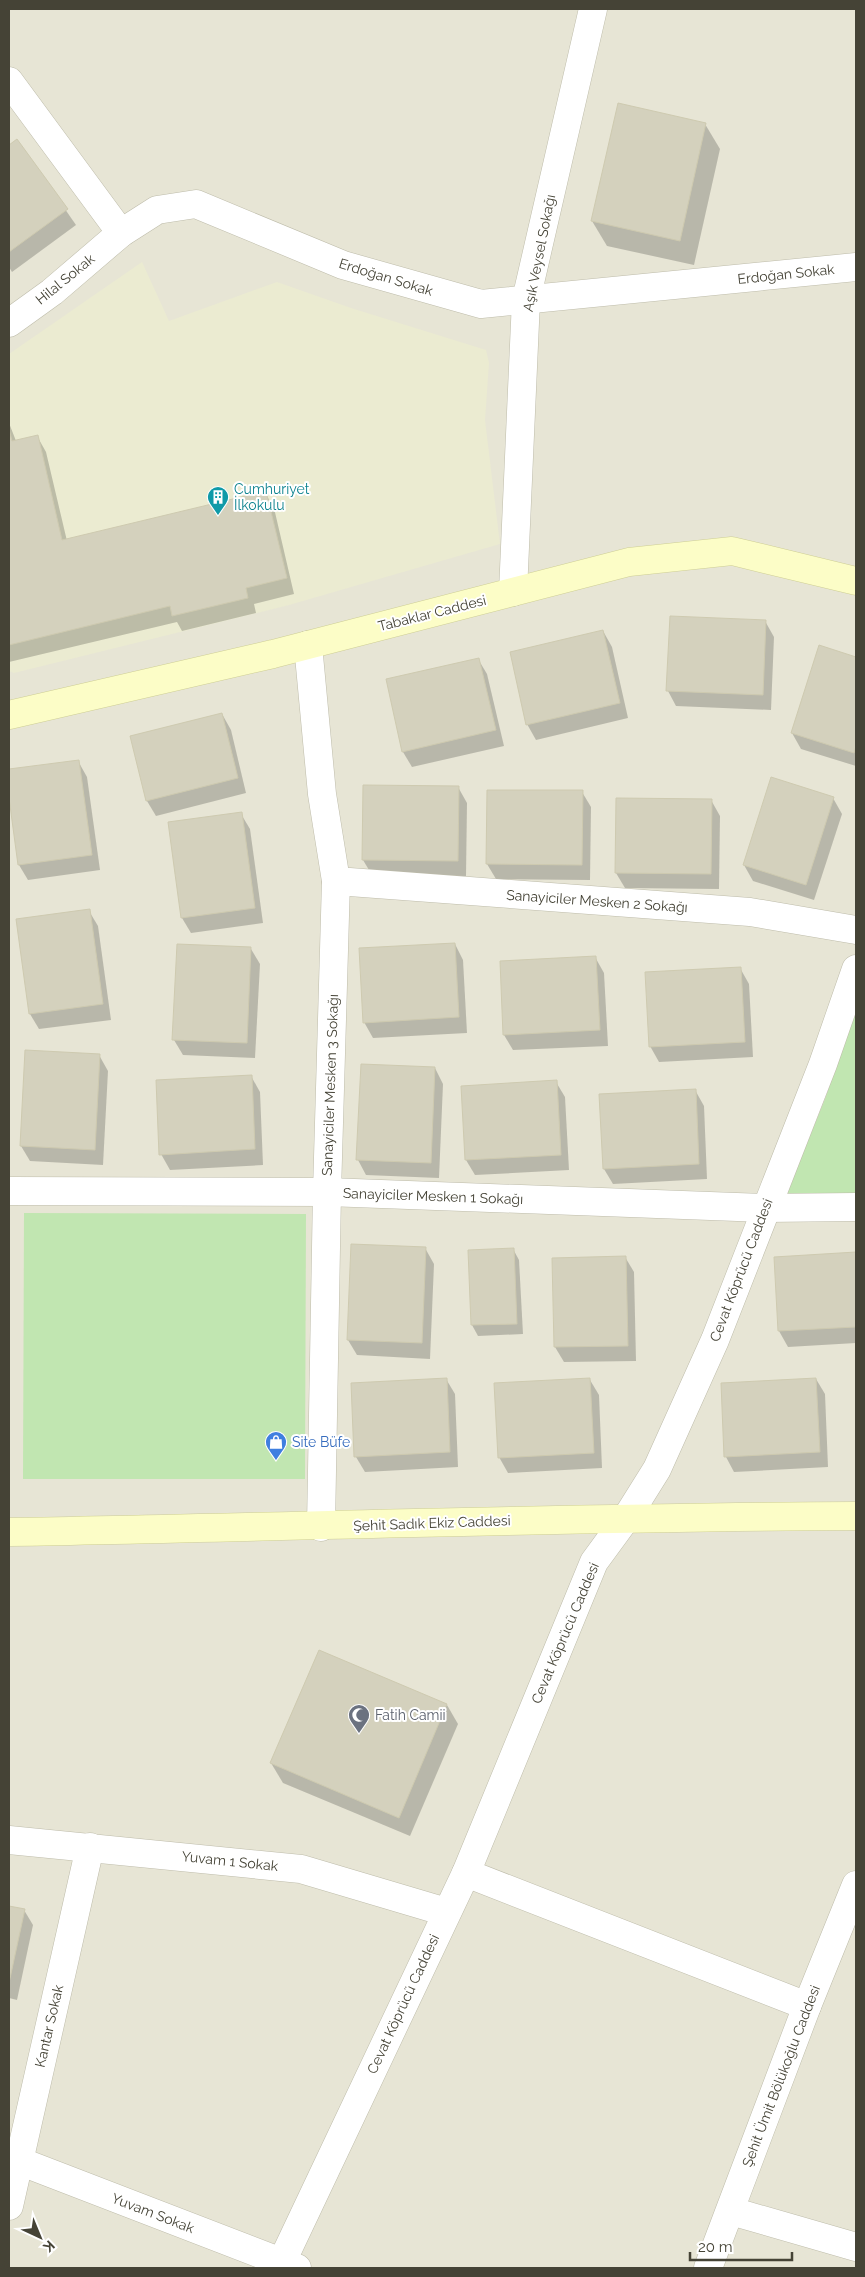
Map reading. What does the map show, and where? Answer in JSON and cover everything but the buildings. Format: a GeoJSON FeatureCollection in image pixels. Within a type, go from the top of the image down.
{"type":"FeatureCollection","features":[{"type":"Feature","properties":{"kind":"street","name":"Aşık Veysel Sokağı"},"geometry":{"type":"LineString","coordinates":[[513,592],[526,300],[593,9]]}},
{"type":"Feature","properties":{"kind":"street"},"geometry":{"type":"LineString","coordinates":[[9,81],[121,233]]}},
{"type":"Feature","properties":{"kind":"street","name":"Erdoğan Sokak"},"geometry":{"type":"LineString","coordinates":[[121,233],[157,210],[196,204],[342,265],[442,295],[481,304],[856,267]]}},
{"type":"Feature","properties":{"kind":"street","name":"Hilal Sokak"},"geometry":{"type":"LineString","coordinates":[[9,323],[52,292],[121,233]]}},
{"type":"Feature","properties":{"kind":"street","name":"Tabaklar Caddesi"},"geometry":{"type":"LineString","coordinates":[[9,715],[308,645],[629,562],[732,551],[856,581]]}},
{"type":"Feature","properties":{"kind":"street","name":"Sanayiciler Mesken 3 Sokağı"},"geometry":{"type":"LineString","coordinates":[[308,645],[322,794],[336,881],[326,1192],[321,1527]]}},
{"type":"Feature","properties":{"kind":"street","name":"Sanayiciler Mesken 2 Sokağı"},"geometry":{"type":"LineString","coordinates":[[336,881],[750,912],[856,930]]}},
{"type":"Feature","properties":{"kind":"street","name":"Cevat Köprücü Caddesi"},"geometry":{"type":"LineString","coordinates":[[286,2267],[446,1912],[466,1872],[594,1562],[627,1517],[657,1469],[715,1340],[765,1208],[823,1064],[856,970]]}},
{"type":"Feature","properties":{"kind":"street","name":"Sanayiciler Mesken 1 Sokağı"},"geometry":{"type":"LineString","coordinates":[[9,1191],[326,1192],[765,1208],[856,1207]]}},
{"type":"Feature","properties":{"kind":"street","name":"Şehit Sadık Ekiz Caddesi"},"geometry":{"type":"LineString","coordinates":[[9,1532],[321,1527],[627,1517],[856,1516]]}},
{"type":"Feature","properties":{"kind":"street","name":"Yuvam 1 Sokak"},"geometry":{"type":"LineString","coordinates":[[9,1840],[302,1869],[446,1912]]}},
{"type":"Feature","properties":{"kind":"street","name":"Kantar Sokak"},"geometry":{"type":"LineString","coordinates":[[9,2206],[14,2161],[90,1847]]}},
{"type":"Feature","properties":{"kind":"street"},"geometry":{"type":"LineString","coordinates":[[466,1872],[807,2006]]}},
{"type":"Feature","properties":{"kind":"street","name":"Şehit Ümit Bölükoğlu Caddesi"},"geometry":{"type":"LineString","coordinates":[[708,2268],[807,2006],[856,1885]]}},
{"type":"Feature","properties":{"kind":"street","name":"Yuvam Sokak"},"geometry":{"type":"LineString","coordinates":[[14,2161],[286,2267]]}},
{"type":"Feature","properties":{"kind":"street"},"geometry":{"type":"LineString","coordinates":[[731,2211],[856,2247]]}},
{"type":"Feature","properties":{"kind":"shaded area"},"geometry":{"type":"Polygon","coordinates":[[[9,9],[856,9],[856,2268],[9,2268],[9,9]]]}},
{"type":"Feature","properties":{"kind":"shaded area"},"geometry":{"type":"Polygon","coordinates":[[[142,262],[169,321],[277,282],[351,308],[486,350],[489,363],[485,420],[500,544],[289,605],[14,673],[9,671],[9,354],[142,262]]]}},
{"type":"Feature","properties":{"kind":"green space"},"geometry":{"type":"Polygon","coordinates":[[[856,1009],[856,1197],[786,1195],[825,1099],[856,1009]]]}},
{"type":"Feature","properties":{"kind":"green space"},"geometry":{"type":"Polygon","coordinates":[[[24,1213],[306,1214],[305,1479],[23,1479],[24,1213]]]}},
{"type":"Feature","properties":{"kind":"place","name":"Cumhuriyet İlkokulu"},"geometry":{"type":"Point","coordinates":[218,516]}},
{"type":"Feature","properties":{"kind":"place","name":"Site Büfe"},"geometry":{"type":"Point","coordinates":[276,1461]}},
{"type":"Feature","properties":{"kind":"place","name":"Fatih Camii"},"geometry":{"type":"Point","coordinates":[359,1734]}}]}
